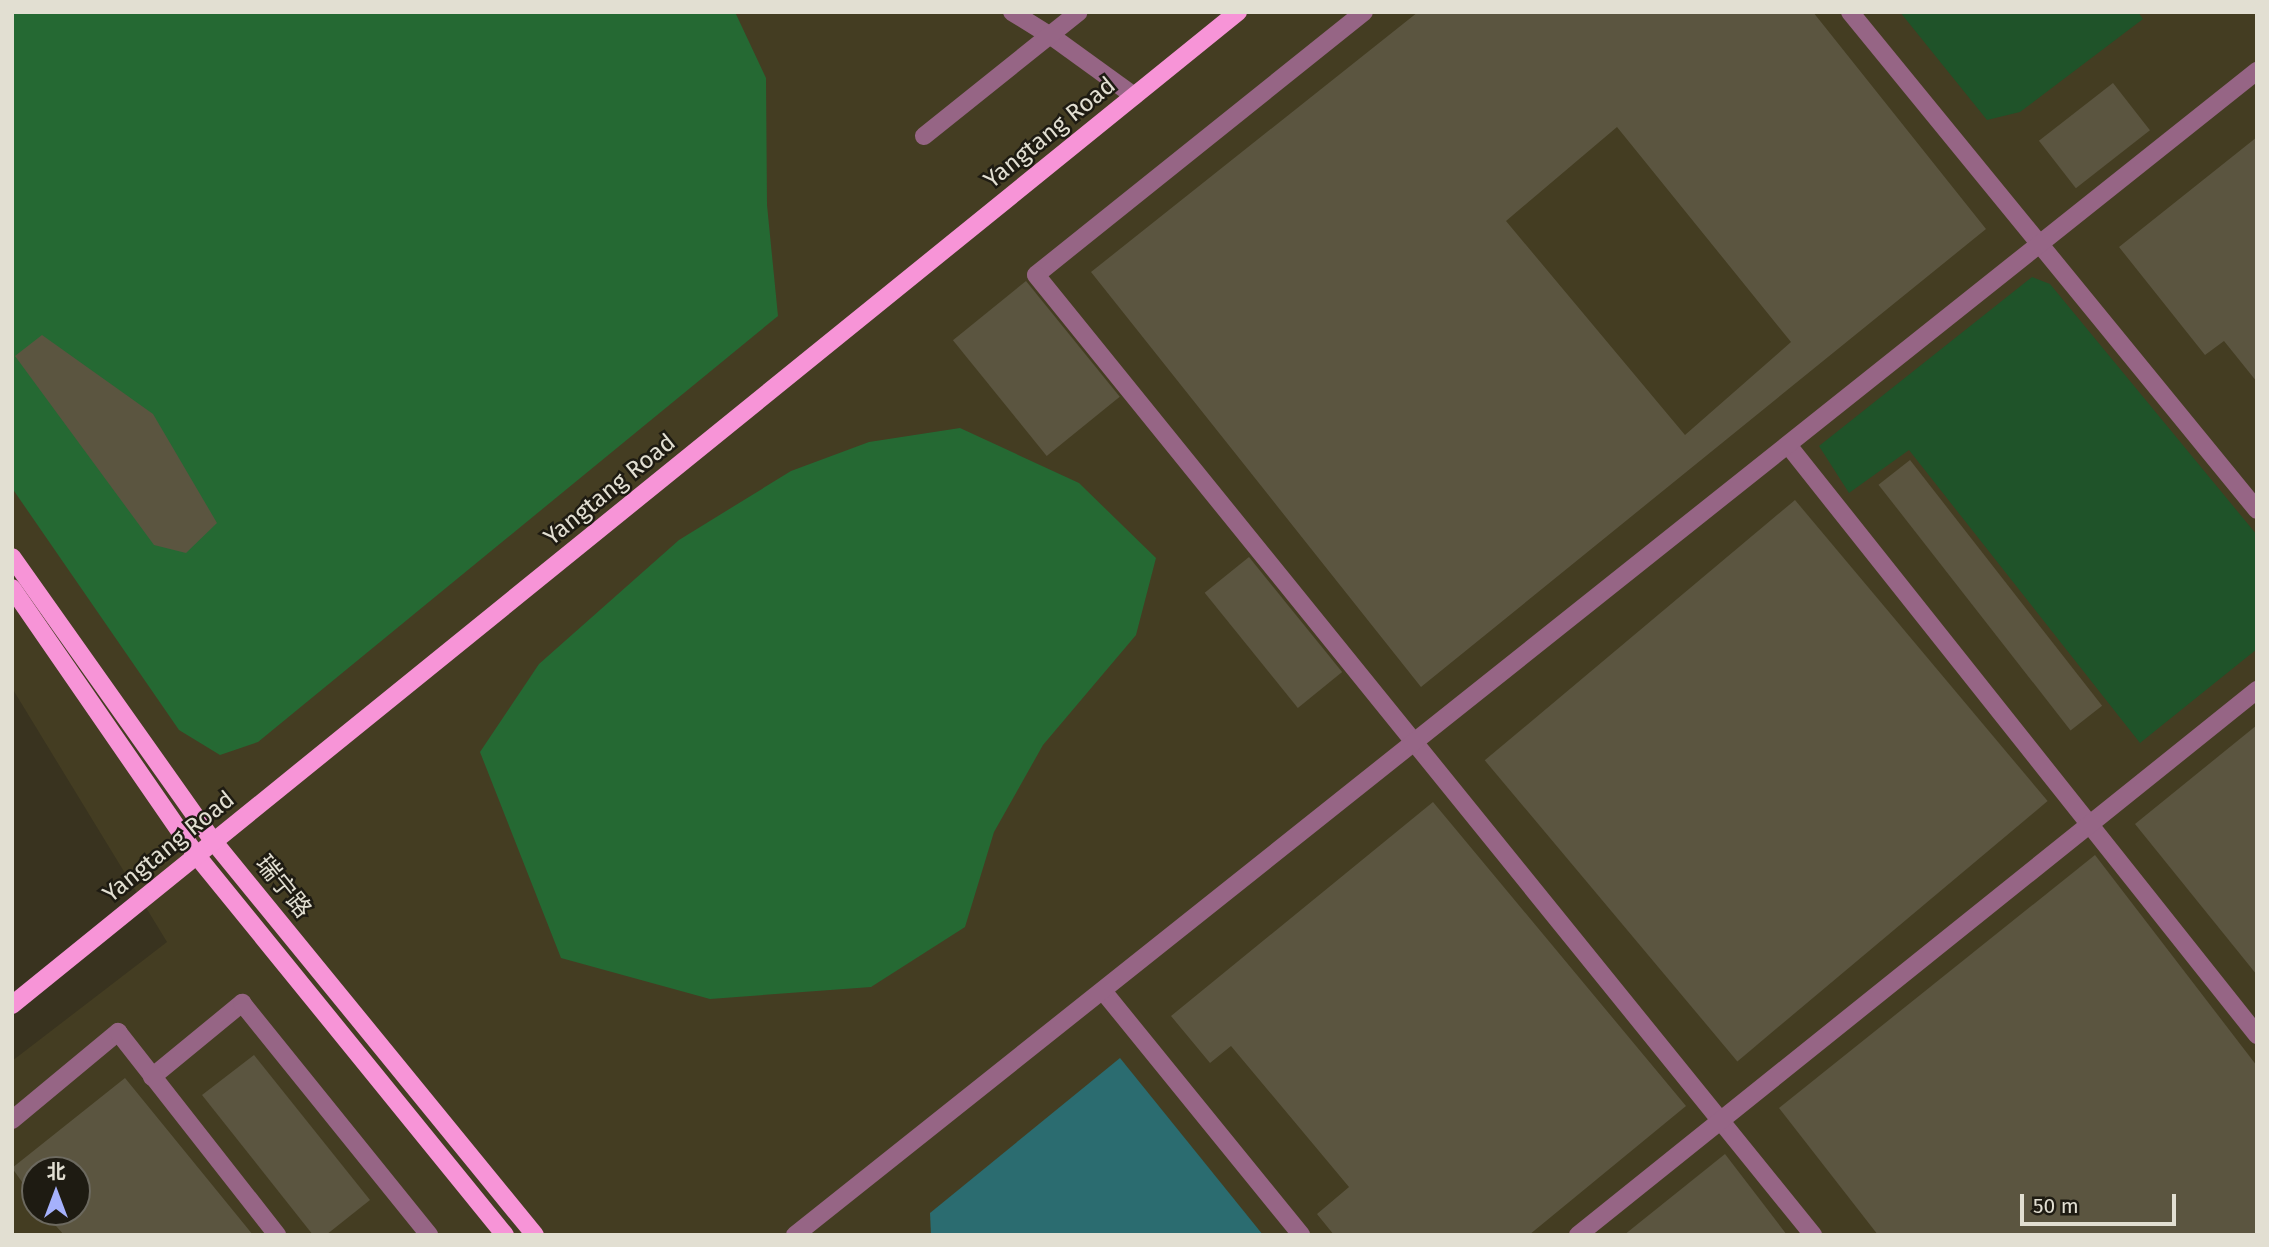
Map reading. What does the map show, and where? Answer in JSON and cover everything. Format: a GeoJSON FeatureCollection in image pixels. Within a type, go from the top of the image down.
{"type":"FeatureCollection","features":[{"type":"Feature","properties":{"kind":"main road","name":"Yangtang Road"},"geometry":{"type":"LineString","coordinates":[[12,1005],[1238,12]]}},
{"type":"Feature","properties":{"kind":"main road","name":"瑞宁路"},"geometry":{"type":"LineString","coordinates":[[12,557],[215,842],[535,1235]]}},
{"type":"Feature","properties":{"kind":"main road","name":"瑞宁路"},"geometry":{"type":"LineString","coordinates":[[12,588],[197,856],[503,1234]]}},
{"type":"Feature","properties":{"kind":"street"},"geometry":{"type":"LineString","coordinates":[[1012,12],[1134,96]]}},
{"type":"Feature","properties":{"kind":"street"},"geometry":{"type":"LineString","coordinates":[[924,136],[1079,12]]}},
{"type":"Feature","properties":{"kind":"street"},"geometry":{"type":"LineString","coordinates":[[1364,12],[1036,275],[1813,1235]]}},
{"type":"Feature","properties":{"kind":"street"},"geometry":{"type":"LineString","coordinates":[[1850,12],[2257,510]]}},
{"type":"Feature","properties":{"kind":"street"},"geometry":{"type":"LineString","coordinates":[[795,1235],[2257,71]]}},
{"type":"Feature","properties":{"kind":"street"},"geometry":{"type":"LineString","coordinates":[[1788,445],[2257,1035]]}},
{"type":"Feature","properties":{"kind":"street"},"geometry":{"type":"LineString","coordinates":[[1577,1235],[2257,690]]}},
{"type":"Feature","properties":{"kind":"street"},"geometry":{"type":"LineString","coordinates":[[1103,991],[1301,1235]]}},
{"type":"Feature","properties":{"kind":"street"},"geometry":{"type":"LineString","coordinates":[[152,1077],[242,1003],[429,1235]]}},
{"type":"Feature","properties":{"kind":"street"},"geometry":{"type":"LineString","coordinates":[[12,1120],[118,1032],[277,1235]]}},
{"type":"Feature","properties":{"kind":"street"},"geometry":{"type":"LineString","coordinates":[[503,1234],[521,1218]]}},
{"type":"Feature","properties":{"kind":"shaded area"},"geometry":{"type":"Polygon","coordinates":[[[12,12],[2257,12],[2257,1235],[12,1235],[12,1061],[167,942],[12,688],[12,12]]]}},
{"type":"Feature","properties":{"kind":"green space"},"geometry":{"type":"Polygon","coordinates":[[[12,12],[735,12],[766,78],[767,205],[778,316],[258,742],[220,755],[179,730],[12,488],[12,12]]]}},
{"type":"Feature","properties":{"kind":"green space"},"geometry":{"type":"Polygon","coordinates":[[[1900,12],[2138,12],[2143,19],[2020,112],[1987,120],[1900,12]]]}},
{"type":"Feature","properties":{"kind":"green space"},"geometry":{"type":"Polygon","coordinates":[[[2032,277],[2050,284],[2257,535],[2257,649],[2140,743],[1909,450],[1849,493],[1819,446],[2032,277]]]}},
{"type":"Feature","properties":{"kind":"green space"},"geometry":{"type":"Polygon","coordinates":[[[960,428],[1079,483],[1156,558],[1136,635],[1043,745],[994,832],[965,927],[871,987],[710,999],[561,958],[480,752],[539,664],[679,540],[791,471],[869,442],[960,428]]]}},
{"type":"Feature","properties":{"kind":"water"},"geometry":{"type":"Polygon","coordinates":[[[1120,1058],[1263,1235],[931,1235],[930,1213],[1120,1058]]]}},
{"type":"Feature","properties":{"kind":"building"},"geometry":{"type":"Polygon","coordinates":[[[1418,12],[1813,12],[1986,229],[1421,687],[1091,272],[1418,12]],[[1617,127],[1506,221],[1685,435],[1791,342],[1617,127]]]}},
{"type":"Feature","properties":{"kind":"building"},"geometry":{"type":"Polygon","coordinates":[[[2113,83],[2150,130],[2076,188],[2039,141],[2113,83]]]}},
{"type":"Feature","properties":{"kind":"building"},"geometry":{"type":"Polygon","coordinates":[[[2257,137],[2257,382],[2224,341],[2205,355],[2119,247],[2257,137]]]}},
{"type":"Feature","properties":{"kind":"building"},"geometry":{"type":"Polygon","coordinates":[[[1026,281],[1120,397],[1047,456],[953,340],[1026,281]]]}},
{"type":"Feature","properties":{"kind":"building"},"geometry":{"type":"Polygon","coordinates":[[[42,335],[153,414],[217,523],[186,553],[154,545],[15,356],[42,335]]]}},
{"type":"Feature","properties":{"kind":"building"},"geometry":{"type":"Polygon","coordinates":[[[1910,460],[2102,706],[2071,730],[1878,485],[1910,460]]]}},
{"type":"Feature","properties":{"kind":"building"},"geometry":{"type":"Polygon","coordinates":[[[1795,500],[2048,801],[1737,1061],[1485,760],[1795,500]]]}},
{"type":"Feature","properties":{"kind":"building"},"geometry":{"type":"Polygon","coordinates":[[[1249,557],[1342,672],[1298,708],[1205,593],[1249,557]]]}},
{"type":"Feature","properties":{"kind":"building"},"geometry":{"type":"Polygon","coordinates":[[[2257,725],[2257,975],[2135,824],[2257,725]]]}},
{"type":"Feature","properties":{"kind":"building"},"geometry":{"type":"Polygon","coordinates":[[[1433,802],[1686,1106],[1529,1235],[1334,1235],[1317,1214],[1349,1187],[1231,1046],[1210,1063],[1171,1016],[1433,802]]]}},
{"type":"Feature","properties":{"kind":"building"},"geometry":{"type":"Polygon","coordinates":[[[2095,855],[2257,1066],[2257,1235],[1878,1235],[1779,1108],[2095,855]]]}},
{"type":"Feature","properties":{"kind":"building"},"geometry":{"type":"Polygon","coordinates":[[[254,1055],[370,1200],[326,1235],[313,1235],[202,1095],[254,1055]]]}},
{"type":"Feature","properties":{"kind":"building"},"geometry":{"type":"Polygon","coordinates":[[[125,1078],[253,1235],[64,1235],[56,1226],[91,1226],[91,1156],[27,1156],[125,1078]]]}},
{"type":"Feature","properties":{"kind":"building"},"geometry":{"type":"Polygon","coordinates":[[[1725,1154],[1787,1235],[1624,1235],[1725,1154]]]}},
{"type":"Feature","properties":{"kind":"building"},"geometry":{"type":"Polygon","coordinates":[[[21,1161],[21,1181],[12,1168],[21,1161]]]}}]}
